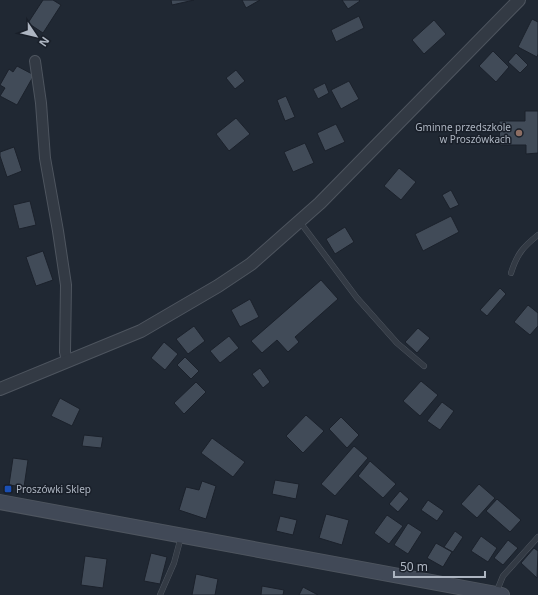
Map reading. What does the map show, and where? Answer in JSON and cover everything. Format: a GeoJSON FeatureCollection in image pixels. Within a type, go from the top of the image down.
{"type":"FeatureCollection","features":[{"type":"Feature","properties":{"kind":"main road"},"geometry":{"type":"LineString","coordinates":[[0,502],[499,594]]}},
{"type":"Feature","properties":{"kind":"street"},"geometry":{"type":"LineString","coordinates":[[0,388],[141,331],[186,306],[251,264],[320,203],[519,0]]}},
{"type":"Feature","properties":{"kind":"street"},"geometry":{"type":"LineString","coordinates":[[35,61],[41,103],[45,158],[66,285],[65,352],[67,361]]}},
{"type":"Feature","properties":{"kind":"lane"},"geometry":{"type":"LineString","coordinates":[[300,222],[357,298],[397,343],[424,366]]}},
{"type":"Feature","properties":{"kind":"lane"},"geometry":{"type":"LineString","coordinates":[[511,273],[515,259],[520,251],[538,235]]}},
{"type":"Feature","properties":{"kind":"lane"},"geometry":{"type":"LineString","coordinates":[[160,595],[174,563],[182,536]]}},
{"type":"Feature","properties":{"kind":"lane"},"geometry":{"type":"LineString","coordinates":[[499,594],[503,576],[538,537]]}},
{"type":"Feature","properties":{"kind":"building"},"geometry":{"type":"Polygon","coordinates":[[[43,0],[53,0],[61,5],[43,33],[28,23],[43,0]]]}},
{"type":"Feature","properties":{"kind":"building"},"geometry":{"type":"Polygon","coordinates":[[[171,0],[194,0],[172,5],[171,0]]]}},
{"type":"Feature","properties":{"kind":"building"},"geometry":{"type":"Polygon","coordinates":[[[242,0],[260,0],[246,8],[242,0]]]}},
{"type":"Feature","properties":{"kind":"building"},"geometry":{"type":"Polygon","coordinates":[[[342,0],[359,0],[360,1],[348,9],[342,0]]]}},
{"type":"Feature","properties":{"kind":"building"},"geometry":{"type":"Polygon","coordinates":[[[359,16],[364,28],[336,42],[331,30],[359,16]]]}},
{"type":"Feature","properties":{"kind":"building"},"geometry":{"type":"Polygon","coordinates":[[[532,19],[538,22],[537,57],[518,47],[532,19]]]}},
{"type":"Feature","properties":{"kind":"building"},"geometry":{"type":"Polygon","coordinates":[[[434,20],[446,34],[424,54],[412,40],[434,20]]]}},
{"type":"Feature","properties":{"kind":"building"},"geometry":{"type":"Polygon","coordinates":[[[493,51],[509,67],[496,82],[479,66],[493,51]]]}},
{"type":"Feature","properties":{"kind":"building"},"geometry":{"type":"Polygon","coordinates":[[[516,53],[528,65],[520,73],[508,62],[516,53]]]}},
{"type":"Feature","properties":{"kind":"building"},"geometry":{"type":"Polygon","coordinates":[[[17,66],[34,75],[17,105],[0,96],[5,88],[0,85],[9,69],[13,72],[17,66]]]}},
{"type":"Feature","properties":{"kind":"building"},"geometry":{"type":"Polygon","coordinates":[[[236,70],[245,81],[235,89],[226,78],[236,70]]]}},
{"type":"Feature","properties":{"kind":"building"},"geometry":{"type":"Polygon","coordinates":[[[349,81],[359,99],[341,109],[331,90],[349,81]]]}},
{"type":"Feature","properties":{"kind":"building"},"geometry":{"type":"Polygon","coordinates":[[[325,83],[329,93],[318,99],[313,89],[325,83]]]}},
{"type":"Feature","properties":{"kind":"building"},"geometry":{"type":"Polygon","coordinates":[[[286,96],[295,117],[285,121],[277,100],[286,96]]]}},
{"type":"Feature","properties":{"kind":"building","name":"Gminne przedszkole w Proszówkach"},"geometry":{"type":"Polygon","coordinates":[[[525,111],[538,111],[538,153],[526,154],[526,145],[500,145],[499,121],[525,121],[525,111]]]}},
{"type":"Feature","properties":{"kind":"building"},"geometry":{"type":"Polygon","coordinates":[[[236,118],[250,134],[229,151],[216,134],[236,118]]]}},
{"type":"Feature","properties":{"kind":"building"},"geometry":{"type":"Polygon","coordinates":[[[336,124],[345,142],[325,151],[317,133],[336,124]]]}},
{"type":"Feature","properties":{"kind":"building"},"geometry":{"type":"Polygon","coordinates":[[[305,143],[314,163],[293,172],[284,152],[305,143]]]}},
{"type":"Feature","properties":{"kind":"building"},"geometry":{"type":"Polygon","coordinates":[[[14,147],[22,171],[7,177],[0,152],[14,147]]]}},
{"type":"Feature","properties":{"kind":"building"},"geometry":{"type":"Polygon","coordinates":[[[399,168],[416,182],[401,200],[384,186],[399,168]]]}},
{"type":"Feature","properties":{"kind":"building"},"geometry":{"type":"Polygon","coordinates":[[[451,190],[459,205],[450,209],[442,195],[451,190]]]}},
{"type":"Feature","properties":{"kind":"building"},"geometry":{"type":"Polygon","coordinates":[[[30,201],[36,225],[19,229],[13,205],[30,201]]]}},
{"type":"Feature","properties":{"kind":"building"},"geometry":{"type":"Polygon","coordinates":[[[451,216],[459,232],[423,251],[415,234],[451,216]]]}},
{"type":"Feature","properties":{"kind":"building"},"geometry":{"type":"Polygon","coordinates":[[[345,227],[354,242],[335,254],[326,239],[345,227]]]}},
{"type":"Feature","properties":{"kind":"building"},"geometry":{"type":"Polygon","coordinates":[[[43,251],[53,280],[36,286],[26,257],[43,251]]]}},
{"type":"Feature","properties":{"kind":"building"},"geometry":{"type":"Polygon","coordinates":[[[321,280],[338,299],[295,337],[299,342],[288,352],[277,340],[262,353],[251,341],[321,280]]]}},
{"type":"Feature","properties":{"kind":"building"},"geometry":{"type":"Polygon","coordinates":[[[500,288],[506,294],[487,316],[480,310],[500,288]]]}},
{"type":"Feature","properties":{"kind":"building"},"geometry":{"type":"Polygon","coordinates":[[[250,299],[259,317],[240,327],[231,310],[250,299]]]}},
{"type":"Feature","properties":{"kind":"building"},"geometry":{"type":"Polygon","coordinates":[[[528,305],[538,313],[538,326],[530,335],[514,322],[528,305]]]}},
{"type":"Feature","properties":{"kind":"building"},"geometry":{"type":"Polygon","coordinates":[[[194,326],[205,341],[188,354],[176,339],[194,326]]]}},
{"type":"Feature","properties":{"kind":"building"},"geometry":{"type":"Polygon","coordinates":[[[418,328],[430,338],[417,353],[405,342],[418,328]]]}},
{"type":"Feature","properties":{"kind":"building"},"geometry":{"type":"Polygon","coordinates":[[[229,336],[239,348],[220,363],[210,351],[229,336]]]}},
{"type":"Feature","properties":{"kind":"building"},"geometry":{"type":"Polygon","coordinates":[[[164,342],[178,354],[165,370],[151,358],[164,342]]]}},
{"type":"Feature","properties":{"kind":"building"},"geometry":{"type":"Polygon","coordinates":[[[185,357],[199,371],[191,379],[177,365],[185,357]]]}},
{"type":"Feature","properties":{"kind":"building"},"geometry":{"type":"Polygon","coordinates":[[[260,368],[270,382],[263,388],[252,374],[260,368]]]}},
{"type":"Feature","properties":{"kind":"building"},"geometry":{"type":"Polygon","coordinates":[[[421,381],[438,395],[420,416],[403,401],[421,381]]]}},
{"type":"Feature","properties":{"kind":"building"},"geometry":{"type":"Polygon","coordinates":[[[196,382],[206,392],[184,414],[174,403],[196,382]]]}},
{"type":"Feature","properties":{"kind":"building"},"geometry":{"type":"Polygon","coordinates":[[[60,398],[80,409],[72,426],[51,416],[60,398]]]}},
{"type":"Feature","properties":{"kind":"building"},"geometry":{"type":"Polygon","coordinates":[[[442,402],[454,411],[440,430],[427,421],[442,402]]]}},
{"type":"Feature","properties":{"kind":"building"},"geometry":{"type":"Polygon","coordinates":[[[306,415],[324,431],[303,453],[286,436],[306,415]]]}},
{"type":"Feature","properties":{"kind":"building"},"geometry":{"type":"Polygon","coordinates":[[[341,417],[359,435],[347,448],[329,429],[341,417]]]}},
{"type":"Feature","properties":{"kind":"building"},"geometry":{"type":"Polygon","coordinates":[[[84,435],[103,437],[101,448],[82,446],[84,435]]]}},
{"type":"Feature","properties":{"kind":"building"},"geometry":{"type":"Polygon","coordinates":[[[212,438],[245,462],[233,477],[201,453],[212,438]]]}},
{"type":"Feature","properties":{"kind":"building"},"geometry":{"type":"Polygon","coordinates":[[[354,446],[368,458],[335,496],[321,484],[354,446]]]}},
{"type":"Feature","properties":{"kind":"building"},"geometry":{"type":"Polygon","coordinates":[[[13,458],[28,460],[24,487],[9,485],[13,458]]]}},
{"type":"Feature","properties":{"kind":"building"},"geometry":{"type":"Polygon","coordinates":[[[370,461],[396,484],[383,498],[358,476],[370,461]]]}},
{"type":"Feature","properties":{"kind":"building"},"geometry":{"type":"Polygon","coordinates":[[[275,480],[299,484],[296,499],[272,494],[275,480]]]}},
{"type":"Feature","properties":{"kind":"building"},"geometry":{"type":"Polygon","coordinates":[[[202,481],[216,486],[206,519],[179,510],[186,487],[199,490],[202,481]]]}},
{"type":"Feature","properties":{"kind":"building"},"geometry":{"type":"Polygon","coordinates":[[[479,484],[495,498],[477,518],[461,504],[479,484]]]}},
{"type":"Feature","properties":{"kind":"building"},"geometry":{"type":"Polygon","coordinates":[[[400,491],[409,499],[398,512],[389,504],[400,491]]]}},
{"type":"Feature","properties":{"kind":"building"},"geometry":{"type":"Polygon","coordinates":[[[497,499],[521,520],[510,532],[486,511],[497,499]]]}},
{"type":"Feature","properties":{"kind":"building"},"geometry":{"type":"Polygon","coordinates":[[[428,500],[444,511],[437,521],[421,510],[428,500]]]}},
{"type":"Feature","properties":{"kind":"building"},"geometry":{"type":"Polygon","coordinates":[[[326,514],[349,520],[342,545],[319,538],[326,514]]]}},
{"type":"Feature","properties":{"kind":"building"},"geometry":{"type":"Polygon","coordinates":[[[387,515],[403,526],[389,544],[374,533],[387,515]]]}},
{"type":"Feature","properties":{"kind":"building"},"geometry":{"type":"Polygon","coordinates":[[[280,516],[297,520],[293,535],[276,531],[280,516]]]}},
{"type":"Feature","properties":{"kind":"building"},"geometry":{"type":"Polygon","coordinates":[[[408,523],[422,532],[408,554],[394,545],[408,523]]]}},
{"type":"Feature","properties":{"kind":"building"},"geometry":{"type":"Polygon","coordinates":[[[455,531],[463,537],[453,552],[444,547],[455,531]]]}},
{"type":"Feature","properties":{"kind":"building"},"geometry":{"type":"Polygon","coordinates":[[[481,536],[497,548],[488,562],[471,551],[481,536]]]}},
{"type":"Feature","properties":{"kind":"building"},"geometry":{"type":"Polygon","coordinates":[[[508,540],[518,548],[503,565],[494,558],[508,540]]]}},
{"type":"Feature","properties":{"kind":"building"},"geometry":{"type":"Polygon","coordinates":[[[436,543],[452,552],[443,567],[427,558],[436,543]]]}},
{"type":"Feature","properties":{"kind":"building"},"geometry":{"type":"Polygon","coordinates":[[[534,548],[538,551],[537,578],[521,563],[534,548]]]}},
{"type":"Feature","properties":{"kind":"building"},"geometry":{"type":"Polygon","coordinates":[[[151,553],[167,557],[160,584],[144,581],[151,553]]]}},
{"type":"Feature","properties":{"kind":"building"},"geometry":{"type":"Polygon","coordinates":[[[85,556],[107,559],[103,588],[81,585],[85,556]]]}},
{"type":"Feature","properties":{"kind":"building"},"geometry":{"type":"Polygon","coordinates":[[[196,574],[218,579],[215,595],[192,595],[196,574]]]}},
{"type":"Feature","properties":{"kind":"building"},"geometry":{"type":"Polygon","coordinates":[[[262,586],[284,590],[283,595],[261,595],[262,586]]]}},
{"type":"Feature","properties":{"kind":"building"},"geometry":{"type":"Polygon","coordinates":[[[303,587],[318,595],[299,595],[303,587]]]}},
{"type":"Feature","properties":{"kind":"place","name":"Gminne przedszkole w Proszówkach"},"geometry":{"type":"Point","coordinates":[519,133]}},
{"type":"Feature","properties":{"kind":"place","name":"Proszówki Sklep"},"geometry":{"type":"Point","coordinates":[8,489]}}]}
